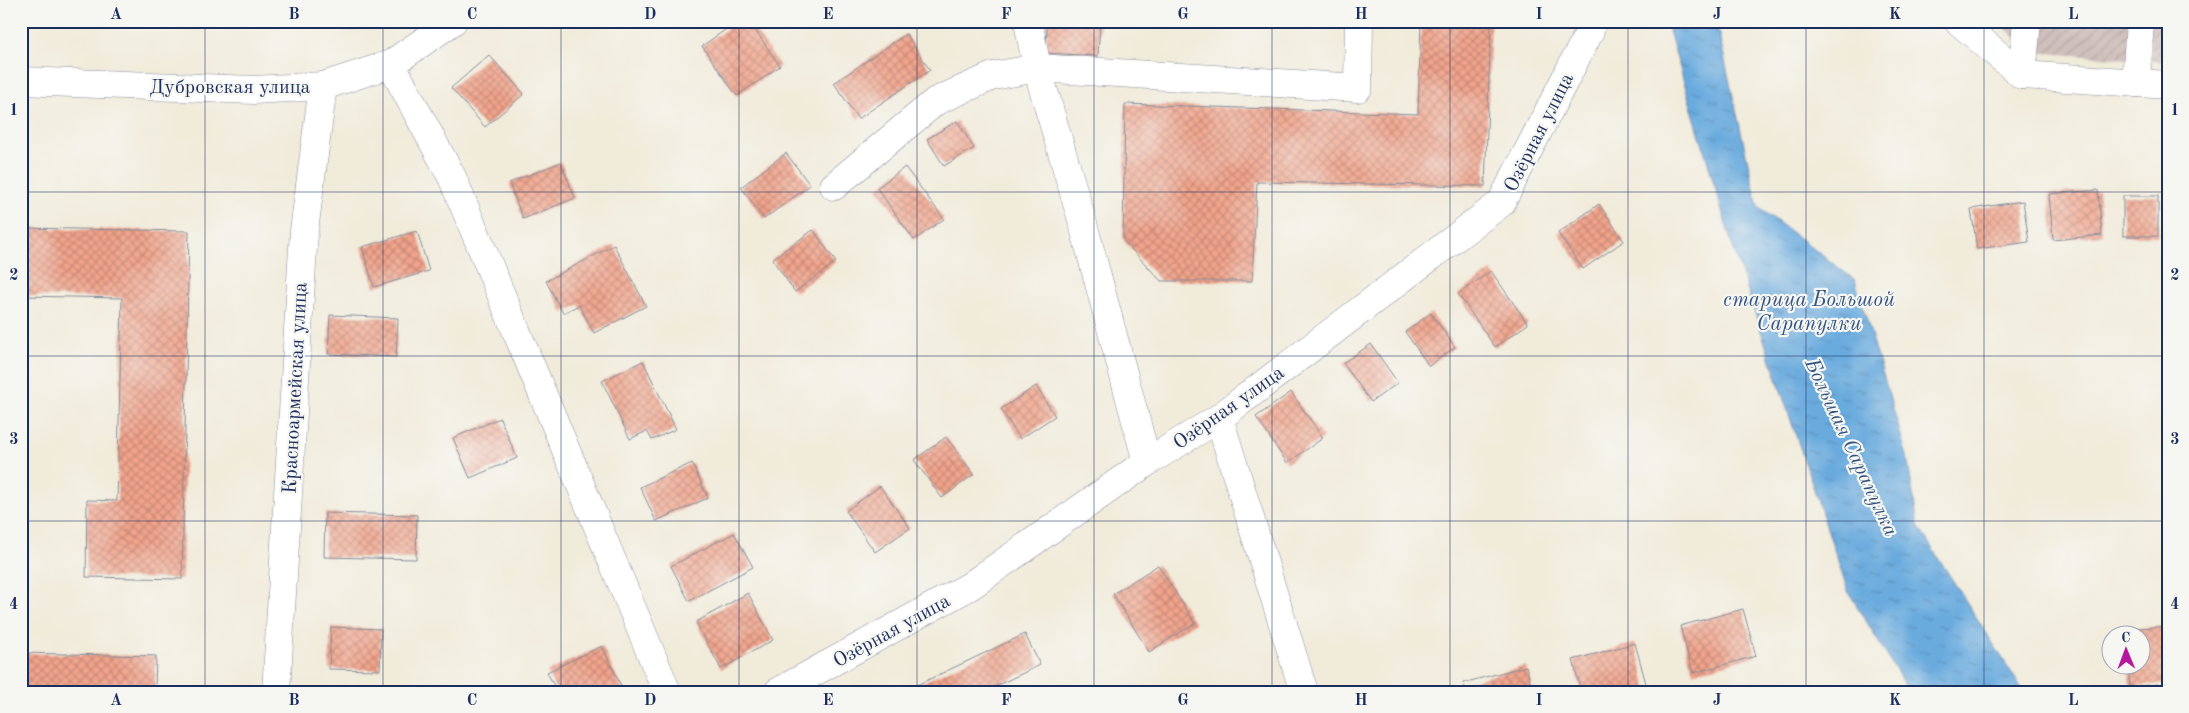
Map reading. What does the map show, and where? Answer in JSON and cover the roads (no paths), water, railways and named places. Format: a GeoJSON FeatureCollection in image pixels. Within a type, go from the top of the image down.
{"type":"FeatureCollection","features":[{"type":"Feature","properties":{"kind":"street"},"geometry":{"type":"LineString","coordinates":[[1028,21],[1037,68],[1082,220],[1147,462]]}},
{"type":"Feature","properties":{"kind":"street"},"geometry":{"type":"LineString","coordinates":[[834,186],[936,101],[993,76],[1037,68],[1358,88],[1359,21]]}},
{"type":"Feature","properties":{"kind":"street"},"geometry":{"type":"LineString","coordinates":[[1958,21],[2022,75],[2168,85]]}},
{"type":"Feature","properties":{"kind":"street"},"geometry":{"type":"LineString","coordinates":[[2022,75],[2027,21]]}},
{"type":"Feature","properties":{"kind":"street"},"geometry":{"type":"LineString","coordinates":[[2136,83],[2140,21]]}},
{"type":"Feature","properties":{"kind":"street","name":"Дубровская улица"},"geometry":{"type":"LineString","coordinates":[[21,81],[254,90],[323,86],[391,64],[443,24]]}},
{"type":"Feature","properties":{"kind":"street","name":"Озёрная улица"},"geometry":{"type":"LineString","coordinates":[[778,692],[970,586],[1147,462],[1219,418],[1501,203],[1590,31]]}},
{"type":"Feature","properties":{"kind":"street"},"geometry":{"type":"LineString","coordinates":[[391,64],[452,177],[667,692]]}},
{"type":"Feature","properties":{"kind":"street","name":"Красноармейская улица"},"geometry":{"type":"LineString","coordinates":[[276,692],[304,231],[323,86]]}},
{"type":"Feature","properties":{"kind":"street"},"geometry":{"type":"LineString","coordinates":[[1219,418],[1304,692]]}},
{"type":"Feature","properties":{"kind":"water","name":"старица Большой Сарапулки"},"geometry":{"type":"Polygon","coordinates":[[[1666,21],[1716,21],[1758,207],[1855,280],[1907,456],[1918,526],[2024,692],[1909,692],[1848,591],[1731,241],[1666,21]]]}},
{"type":"Feature","properties":{"kind":"water label","name":"Большая Сарапулка"},"geometry":{"type":"Point","coordinates":[1852,447]}}]}
